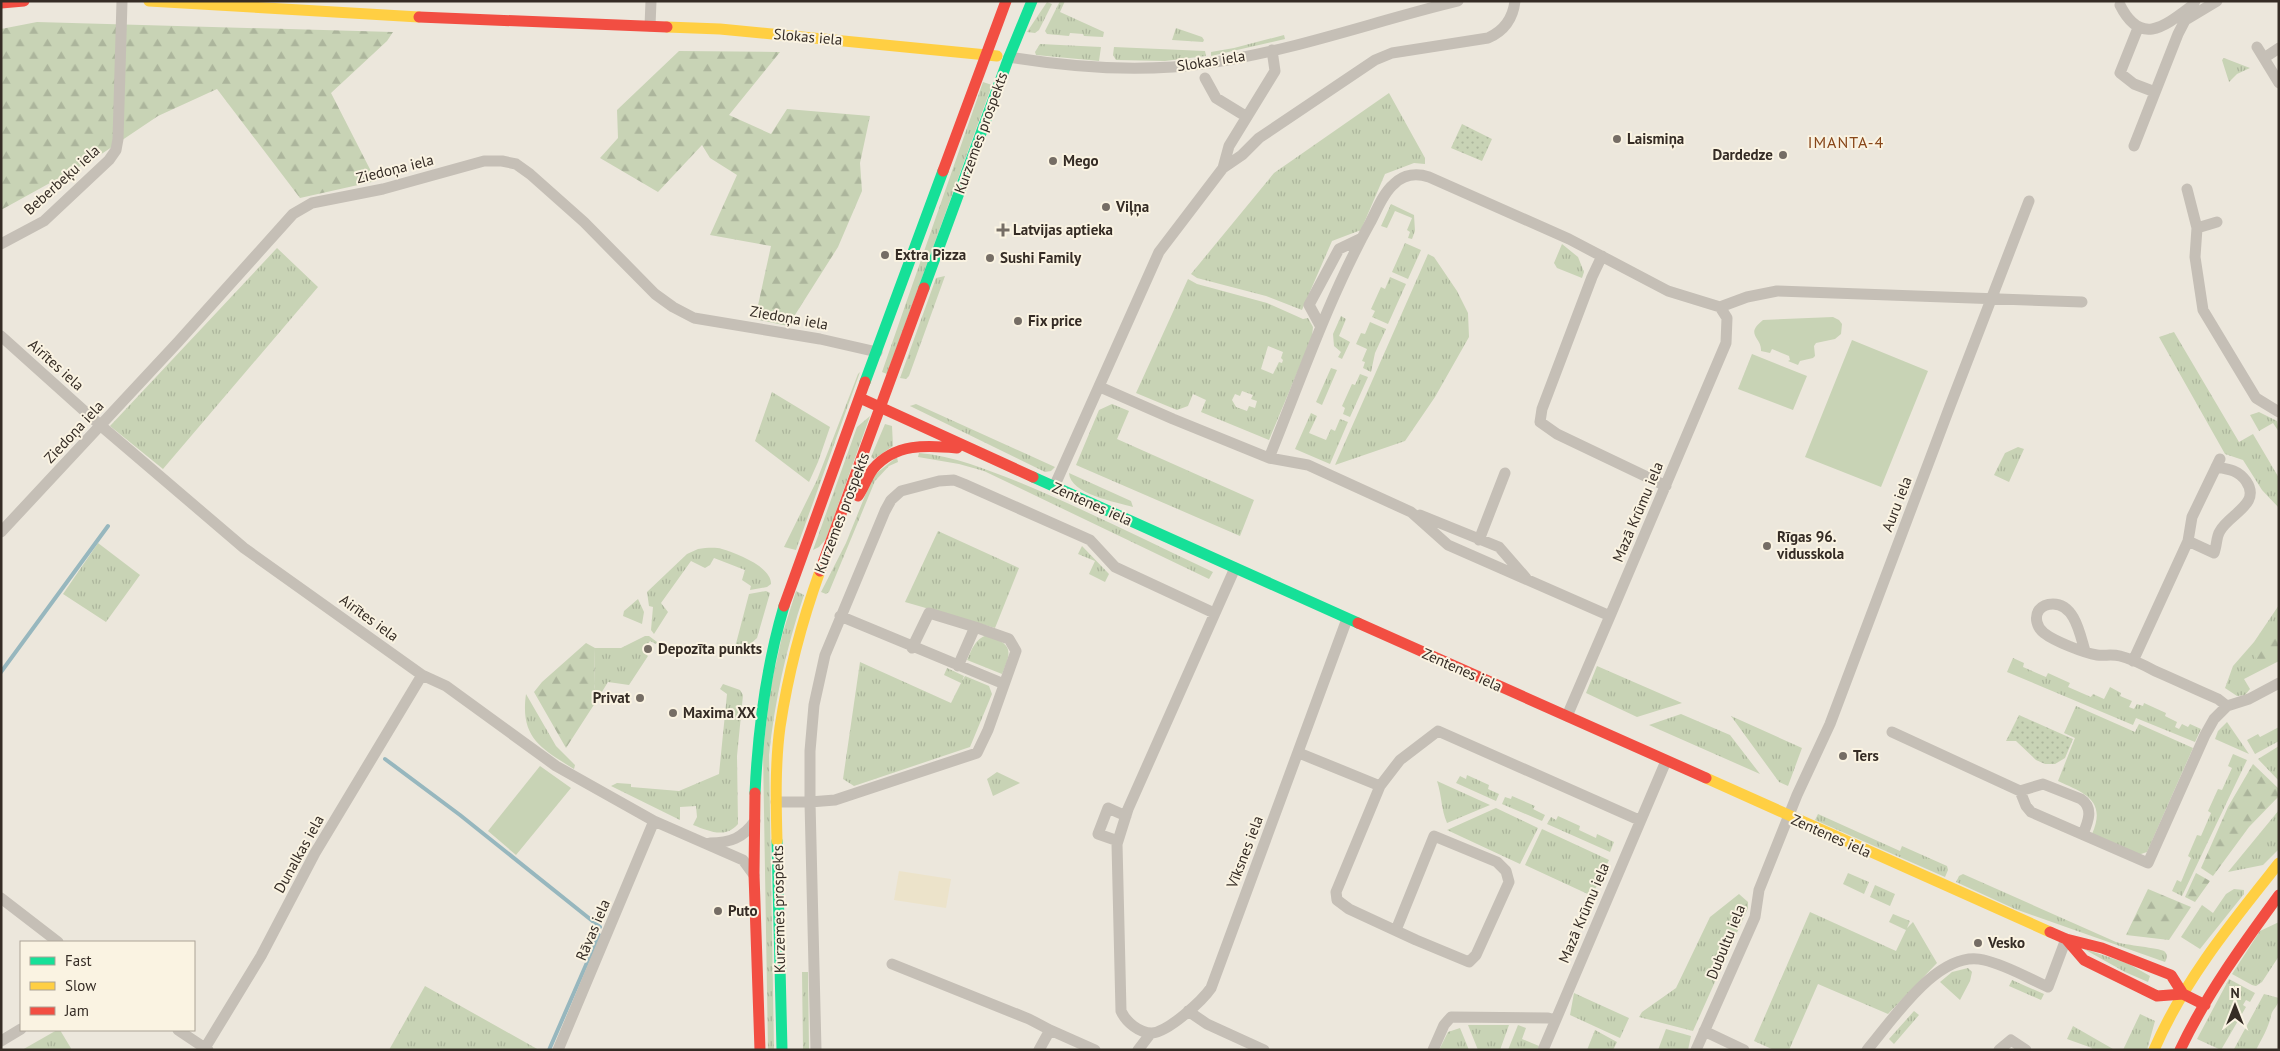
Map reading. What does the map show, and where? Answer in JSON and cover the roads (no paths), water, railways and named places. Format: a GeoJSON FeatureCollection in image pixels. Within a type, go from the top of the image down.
{"type":"FeatureCollection","features":[{"type":"Feature","properties":{"kind":"main road"},"geometry":{"type":"LineString","coordinates":[[1,4],[24,1]]}},
{"type":"Feature","properties":{"kind":"main road","name":"Slokas iela"},"geometry":{"type":"LineString","coordinates":[[149,1],[476,20],[720,29],[1009,57]]}},
{"type":"Feature","properties":{"kind":"main road","name":"Kurzemes prospekts"},"geometry":{"type":"LineString","coordinates":[[760,1050],[754,876],[756,756],[762,691],[767,662],[784,600],[1006,1]]}},
{"type":"Feature","properties":{"kind":"main road","name":"Kurzemes prospekts"},"geometry":{"type":"LineString","coordinates":[[782,1050],[776,802],[780,728],[792,666],[805,612],[1009,57],[1032,1]]}},
{"type":"Feature","properties":{"kind":"main road","name":"Zentenes iela"},"geometry":{"type":"LineString","coordinates":[[860,398],[900,418],[1347,619],[2066,939],[2102,948],[2171,976],[2183,994],[2205,1005]]}},
{"type":"Feature","properties":{"kind":"main road"},"geometry":{"type":"LineString","coordinates":[[845,507],[861,492],[866,479],[875,467],[885,457],[899,450],[916,445],[970,449]]}},
{"type":"Feature","properties":{"kind":"main road"},"geometry":{"type":"LineString","coordinates":[[2154,1050],[2166,1022],[2206,956],[2254,891],[2279,863]]}},
{"type":"Feature","properties":{"kind":"main road"},"geometry":{"type":"LineString","coordinates":[[2180,1050],[2254,925],[2275,899],[2276,892],[2273,887],[2265,885],[2254,891]]}},
{"type":"Feature","properties":{"kind":"main road","name":"Zentenes iela"},"geometry":{"type":"LineString","coordinates":[[2066,939],[2084,960],[2157,996],[2183,994]]}},
{"type":"Feature","properties":{"kind":"street","name":"Beberbeķu iela"},"geometry":{"type":"LineString","coordinates":[[1,244],[44,221],[109,160],[116,150],[121,86],[122,1]]}},
{"type":"Feature","properties":{"kind":"street"},"geometry":{"type":"LineString","coordinates":[[650,26],[651,1]]}},
{"type":"Feature","properties":{"kind":"street","name":"Slokas iela"},"geometry":{"type":"LineString","coordinates":[[1009,57],[1105,68],[1158,68],[1208,63],[1272,50],[1458,1]]}},
{"type":"Feature","properties":{"kind":"street"},"geometry":{"type":"LineString","coordinates":[[1054,487],[1159,252],[1223,168],[1242,155],[1259,138],[1375,60],[1392,53],[1488,38],[1497,34],[1508,22],[1516,1]]}},
{"type":"Feature","properties":{"kind":"street"},"geometry":{"type":"LineString","coordinates":[[2187,19],[2216,1]]}},
{"type":"Feature","properties":{"kind":"street"},"geometry":{"type":"LineString","coordinates":[[2134,146],[2178,34],[2195,3]]}},
{"type":"Feature","properties":{"kind":"street"},"geometry":{"type":"LineString","coordinates":[[2120,5],[2127,19],[2138,28],[2147,30],[2156,29],[2195,3]]}},
{"type":"Feature","properties":{"kind":"street"},"geometry":{"type":"LineString","coordinates":[[2138,28],[2120,72],[2134,84],[2156,92]]}},
{"type":"Feature","properties":{"kind":"street"},"geometry":{"type":"LineString","coordinates":[[2257,47],[2279,83]]}},
{"type":"Feature","properties":{"kind":"street"},"geometry":{"type":"LineString","coordinates":[[2264,58],[2279,48]]}},
{"type":"Feature","properties":{"kind":"street"},"geometry":{"type":"LineString","coordinates":[[1223,168],[1226,152],[1275,71],[1272,50]]}},
{"type":"Feature","properties":{"kind":"street"},"geometry":{"type":"LineString","coordinates":[[1205,78],[1216,98],[1247,117]]}},
{"type":"Feature","properties":{"kind":"street","name":"Ziedoņa iela"},"geometry":{"type":"LineString","coordinates":[[1,532],[184,336],[293,214],[312,203],[383,189],[484,161],[502,161],[516,164],[530,174],[584,222],[655,294],[683,313],[694,318],[820,338],[877,352]]}},
{"type":"Feature","properties":{"kind":"street"},"geometry":{"type":"LineString","coordinates":[[1269,458],[1321,327],[1362,238],[1390,188],[1400,179],[1416,174],[1429,177],[1569,239],[1668,291],[1720,307],[1747,297],[1777,291],[2082,302]]}},
{"type":"Feature","properties":{"kind":"street"},"geometry":{"type":"LineString","coordinates":[[2188,189],[2197,228],[2195,257],[2203,310],[2256,398],[2279,412]]}},
{"type":"Feature","properties":{"kind":"street","name":"Auru iela"},"geometry":{"type":"LineString","coordinates":[[1788,816],[1830,724],[2030,201]]}},
{"type":"Feature","properties":{"kind":"street"},"geometry":{"type":"LineString","coordinates":[[2197,228],[2217,222]]}},
{"type":"Feature","properties":{"kind":"street"},"geometry":{"type":"LineString","coordinates":[[1321,327],[1309,305],[1339,249],[1362,238]]}},
{"type":"Feature","properties":{"kind":"street"},"geometry":{"type":"LineString","coordinates":[[1602,256],[1592,277],[1542,410],[1540,422],[1557,434],[1666,486]]}},
{"type":"Feature","properties":{"kind":"street","name":"Mazā Krūmu iela"},"geometry":{"type":"LineString","coordinates":[[1567,716],[1726,343],[1727,318],[1720,307]]}},
{"type":"Feature","properties":{"kind":"street","name":"Airītes iela"},"geometry":{"type":"LineString","coordinates":[[1,336],[100,425],[244,548],[422,675],[446,686],[556,766],[654,821],[706,843],[725,843],[734,840],[750,829],[755,822]]}},
{"type":"Feature","properties":{"kind":"street"},"geometry":{"type":"LineString","coordinates":[[1100,387],[1269,458],[1308,466],[1411,512],[1499,548],[1530,582]]}},
{"type":"Feature","properties":{"kind":"street"},"geometry":{"type":"LineString","coordinates":[[2134,661],[2188,541],[2192,516],[2218,463],[2241,475],[2250,489],[2249,500],[2220,531],[2214,553],[2188,541]]}},
{"type":"Feature","properties":{"kind":"street"},"geometry":{"type":"LineString","coordinates":[[1479,540],[1504,473]]}},
{"type":"Feature","properties":{"kind":"street"},"geometry":{"type":"LineString","coordinates":[[816,1050],[810,802],[810,751],[814,705],[825,654],[891,500],[900,491],[939,481],[954,480],[1090,540],[1115,567],[1214,613]]}},
{"type":"Feature","properties":{"kind":"street"},"geometry":{"type":"LineString","coordinates":[[1411,512],[1448,545],[1610,616]]}},
{"type":"Feature","properties":{"kind":"street"},"geometry":{"type":"LineString","coordinates":[[1138,1050],[1151,1033],[1136,1028],[1125,1021],[1121,1011],[1118,841],[1126,816],[1235,568]]}},
{"type":"Feature","properties":{"kind":"street"},"geometry":{"type":"LineString","coordinates":[[2085,651],[2074,620],[2067,609],[2062,605],[2052,604],[2041,608],[2037,617],[2039,630],[2045,635],[2085,651],[2094,654],[2119,655],[2218,699],[2227,706]]}},
{"type":"Feature","properties":{"kind":"street"},"geometry":{"type":"LineString","coordinates":[[776,802],[835,800],[977,753],[988,730],[1016,651],[1009,639],[929,613],[912,648]]}},
{"type":"Feature","properties":{"kind":"street"},"geometry":{"type":"LineString","coordinates":[[840,616],[912,648],[1004,684]]}},
{"type":"Feature","properties":{"kind":"street","name":"Vīksnes iela"},"geometry":{"type":"LineString","coordinates":[[1151,1033],[1162,1030],[1188,1010],[1211,988],[1347,619]]}},
{"type":"Feature","properties":{"kind":"street"},"geometry":{"type":"LineString","coordinates":[[958,666],[974,627]]}},
{"type":"Feature","properties":{"kind":"street","name":"Dunalkas iela"},"geometry":{"type":"LineString","coordinates":[[206,1049],[261,956],[315,853],[422,675]]}},
{"type":"Feature","properties":{"kind":"street"},"geometry":{"type":"LineString","coordinates":[[1892,732],[2020,791],[2029,810],[2148,863],[2205,735],[2214,719],[2227,706],[2248,699],[2279,683]]}},
{"type":"Feature","properties":{"kind":"street"},"geometry":{"type":"LineString","coordinates":[[1396,930],[1434,836],[1497,862],[1506,871],[1508,882],[1476,955],[1469,962],[1456,958],[1349,909],[1337,900],[1336,892],[1380,786],[1400,760],[1438,731],[1640,820]]}},
{"type":"Feature","properties":{"kind":"street"},"geometry":{"type":"LineString","coordinates":[[1299,753],[1380,786]]}},
{"type":"Feature","properties":{"kind":"street","name":"Mazā Krūmu iela"},"geometry":{"type":"LineString","coordinates":[[1543,1050],[1666,761]]}},
{"type":"Feature","properties":{"kind":"street"},"geometry":{"type":"LineString","coordinates":[[2020,791],[2043,784],[2084,801],[2089,814],[2083,834]]}},
{"type":"Feature","properties":{"kind":"street"},"geometry":{"type":"LineString","coordinates":[[1118,841],[1098,834],[1108,808],[1126,816]]}},
{"type":"Feature","properties":{"kind":"street","name":"Dubultu iela"},"geometry":{"type":"LineString","coordinates":[[1696,1050],[1755,917],[1759,890],[1788,816]]}},
{"type":"Feature","properties":{"kind":"street","name":"Rāvas iela"},"geometry":{"type":"LineString","coordinates":[[558,1050],[654,821]]}},
{"type":"Feature","properties":{"kind":"street"},"geometry":{"type":"LineString","coordinates":[[706,843],[743,860],[754,876]]}},
{"type":"Feature","properties":{"kind":"street"},"geometry":{"type":"LineString","coordinates":[[1,898],[57,941]]}},
{"type":"Feature","properties":{"kind":"street"},"geometry":{"type":"LineString","coordinates":[[1867,1050],[1928,979],[1944,966],[1966,960],[1983,959],[2048,987],[2066,939]]}},
{"type":"Feature","properties":{"kind":"street"},"geometry":{"type":"LineString","coordinates":[[892,964],[1029,1019],[1095,1050]]}},
{"type":"Feature","properties":{"kind":"street"},"geometry":{"type":"LineString","coordinates":[[1188,1010],[1207,1024],[1264,1050]]}},
{"type":"Feature","properties":{"kind":"street"},"geometry":{"type":"LineString","coordinates":[[1433,1050],[1444,1025],[1450,1017],[1548,1018],[1555,1020]]}},
{"type":"Feature","properties":{"kind":"street"},"geometry":{"type":"LineString","coordinates":[[1,1040],[20,1029]]}},
{"type":"Feature","properties":{"kind":"street"},"geometry":{"type":"LineString","coordinates":[[1039,1050],[1050,1030]]}},
{"type":"Feature","properties":{"kind":"street"},"geometry":{"type":"LineString","coordinates":[[179,1031],[191,1045],[206,1049]]}},
{"type":"Feature","properties":{"kind":"street"},"geometry":{"type":"LineString","coordinates":[[1704,1031],[1744,1050]]}},
{"type":"Feature","properties":{"kind":"street"},"geometry":{"type":"LineString","coordinates":[[1999,1050],[2011,1040],[2026,1050]]}},
{"type":"Feature","properties":{"kind":"waterway"},"geometry":{"type":"LineString","coordinates":[[1,672],[108,526]]}},
{"type":"Feature","properties":{"kind":"waterway"},"geometry":{"type":"LineString","coordinates":[[385,759],[460,815],[600,927]]}},
{"type":"Feature","properties":{"kind":"waterway"},"geometry":{"type":"LineString","coordinates":[[549,1050],[599,935]]}},
{"type":"Feature","properties":{"kind":"place","name":"Laismiņa"},"geometry":{"type":"Point","coordinates":[1617,139]}},
{"type":"Feature","properties":{"kind":"place","name":"Dardedze"},"geometry":{"type":"Point","coordinates":[1783,155]}},
{"type":"Feature","properties":{"kind":"place","name":"Mego"},"geometry":{"type":"Point","coordinates":[1053,161]}},
{"type":"Feature","properties":{"kind":"place","name":"Viļņa"},"geometry":{"type":"Point","coordinates":[1106,207]}},
{"type":"Feature","properties":{"kind":"place","name":"Latvijas aptieka"},"geometry":{"type":"Point","coordinates":[1003,230]}},
{"type":"Feature","properties":{"kind":"place","name":"Extra Pizza"},"geometry":{"type":"Point","coordinates":[885,255]}},
{"type":"Feature","properties":{"kind":"place","name":"Sushi Family"},"geometry":{"type":"Point","coordinates":[990,258]}},
{"type":"Feature","properties":{"kind":"place","name":"Fix price"},"geometry":{"type":"Point","coordinates":[1018,321]}},
{"type":"Feature","properties":{"kind":"place","name":"Rīgas 96. vidusskola"},"geometry":{"type":"Point","coordinates":[1767,546]}},
{"type":"Feature","properties":{"kind":"place","name":"Depozīta punkts"},"geometry":{"type":"Point","coordinates":[648,649]}},
{"type":"Feature","properties":{"kind":"place","name":"Privat"},"geometry":{"type":"Point","coordinates":[640,698]}},
{"type":"Feature","properties":{"kind":"place","name":"Maxima XX"},"geometry":{"type":"Point","coordinates":[673,713]}},
{"type":"Feature","properties":{"kind":"place","name":"Ters"},"geometry":{"type":"Point","coordinates":[1843,756]}},
{"type":"Feature","properties":{"kind":"place","name":"Puto"},"geometry":{"type":"Point","coordinates":[718,911]}},
{"type":"Feature","properties":{"kind":"place","name":"Vesko"},"geometry":{"type":"Point","coordinates":[1978,943]}},
{"type":"Feature","properties":{"kind":"district","name":"IMANTA-4"},"geometry":{"type":"Point","coordinates":[1846,142]}}]}
